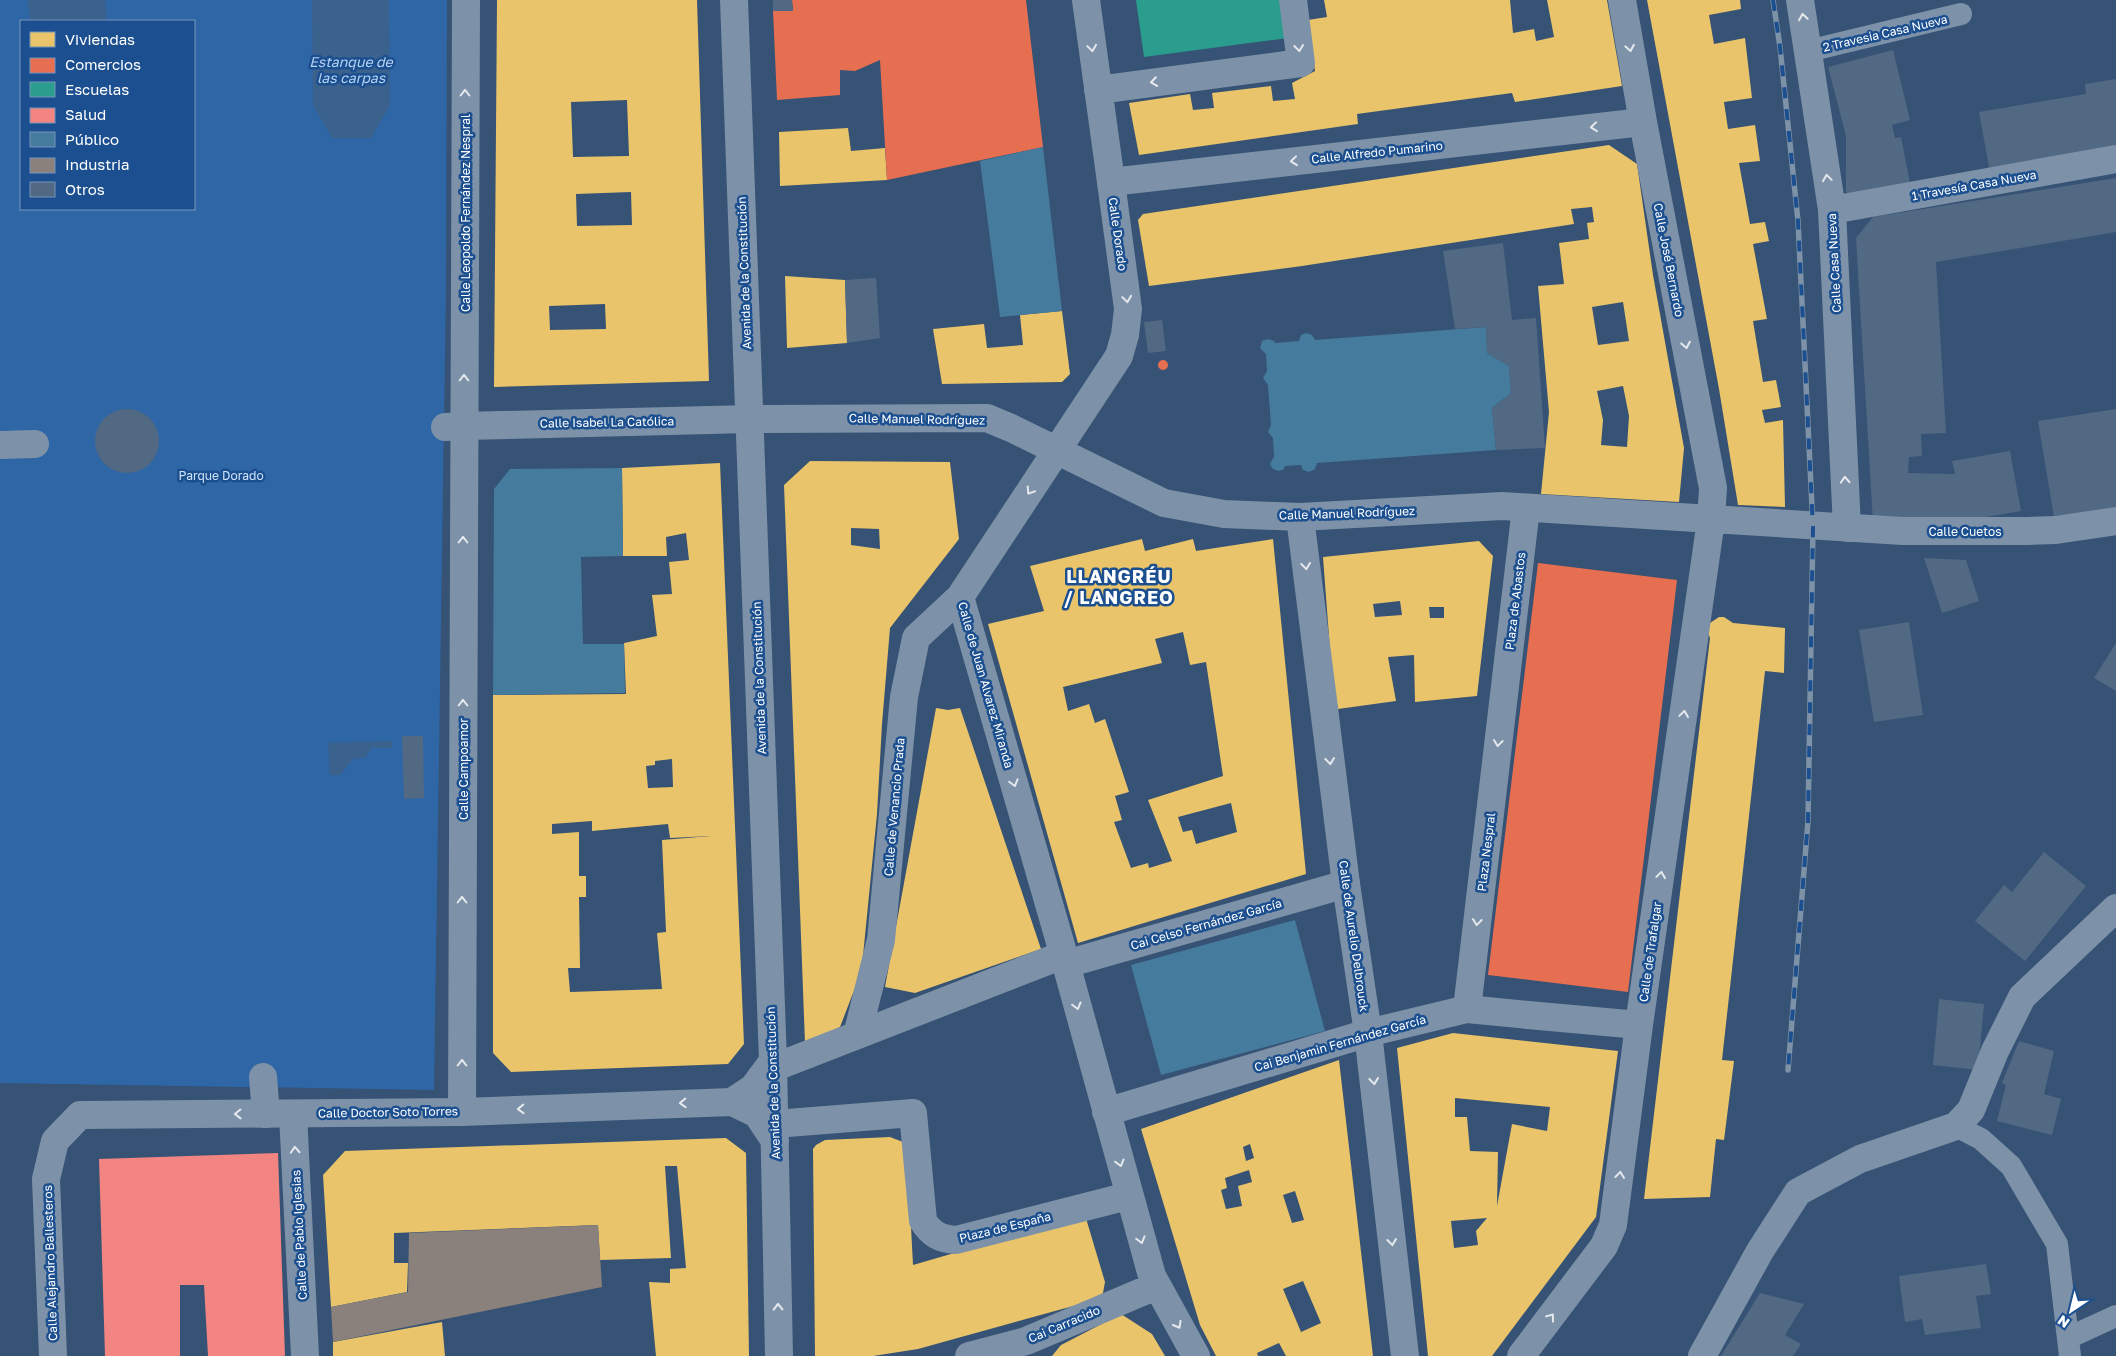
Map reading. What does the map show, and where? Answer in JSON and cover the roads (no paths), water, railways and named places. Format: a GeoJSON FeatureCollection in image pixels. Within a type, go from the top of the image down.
{"type":"FeatureCollection","features":[{"type":"Feature","properties":{"kind":"street","name":"Calle Leopoldo Fernández Nespral"},"geometry":{"type":"LineString","coordinates":[[454,427],[466,0]]}},
{"type":"Feature","properties":{"kind":"street","name":"Avenida de la Constitución"},"geometry":{"type":"LineString","coordinates":[[734,0],[773,1065],[779,1356]]}},
{"type":"Feature","properties":{"kind":"street","name":"Calle Dorado"},"geometry":{"type":"LineString","coordinates":[[1057,450],[1118,356],[1126,335],[1128,309],[1086,0]]}},
{"type":"Feature","properties":{"kind":"street"},"geometry":{"type":"LineString","coordinates":[[1098,90],[1301,63],[1293,0]]}},
{"type":"Feature","properties":{"kind":"street","name":"Calle José Bernardo"},"geometry":{"type":"LineString","coordinates":[[1622,0],[1643,122],[1713,488],[1711,520]]}},
{"type":"Feature","properties":{"kind":"street","name":"Calle Casa Nueva"},"geometry":{"type":"LineString","coordinates":[[1800,0],[1832,210],[1847,528]]}},
{"type":"Feature","properties":{"kind":"street","name":"Calle Alfredo Pumarino"},"geometry":{"type":"LineString","coordinates":[[1110,182],[1643,122]]}},
{"type":"Feature","properties":{"kind":"street","name":"1 Travesía Casa Nueva"},"geometry":{"type":"LineString","coordinates":[[1832,210],[2116,159]]}},
{"type":"Feature","properties":{"kind":"street","name":"Calle Isabel La Católica"},"geometry":{"type":"LineString","coordinates":[[454,427],[750,418]]}},
{"type":"Feature","properties":{"kind":"street","name":"Calle Manuel Rodríguez"},"geometry":{"type":"LineString","coordinates":[[750,418],[987,418],[1164,503],[1224,514],[1300,517],[1502,506],[1813,526]]}},
{"type":"Feature","properties":{"kind":"street","name":"Calle Campoamor"},"geometry":{"type":"LineString","coordinates":[[454,427],[462,1112]]}},
{"type":"Feature","properties":{"kind":"street"},"geometry":{"type":"LineString","coordinates":[[0,446],[35,444]]}},
{"type":"Feature","properties":{"kind":"street","name":"Calle de Juan Alvarez Miranda"},"geometry":{"type":"LineString","coordinates":[[1057,450],[960,597],[1063,954]]}},
{"type":"Feature","properties":{"kind":"street","name":"Plaza de Abastos"},"geometry":{"type":"LineString","coordinates":[[1504,694],[1526,508]]}},
{"type":"Feature","properties":{"kind":"street","name":"Calle de Aurelio Delbrouck"},"geometry":{"type":"LineString","coordinates":[[1300,517],[1346,884],[1368,1032],[1405,1356]]}},
{"type":"Feature","properties":{"kind":"street","name":"Calle de Trafalgar"},"geometry":{"type":"LineString","coordinates":[[1522,1356],[1604,1246],[1613,1225],[1639,1025],[1711,520]]}},
{"type":"Feature","properties":{"kind":"street","name":"Calle Cuetos"},"geometry":{"type":"LineString","coordinates":[[1813,526],[1904,531],[2027,531],[2056,530],[2116,521]]}},
{"type":"Feature","properties":{"kind":"street","name":"Calle de Venancio Prada"},"geometry":{"type":"LineString","coordinates":[[857,1035],[881,940],[904,697],[916,638],[960,597]]}},
{"type":"Feature","properties":{"kind":"street","name":"Plaza Nespral"},"geometry":{"type":"LineString","coordinates":[[1468,1009],[1504,694]]}},
{"type":"Feature","properties":{"kind":"street","name":"Cai Celso Fernández García"},"geometry":{"type":"LineString","coordinates":[[1063,954],[1346,884]]}},
{"type":"Feature","properties":{"kind":"street"},"geometry":{"type":"LineString","coordinates":[[1702,1356],[1760,1251],[1798,1192],[1860,1159],[1956,1126],[1971,1110],[1995,1051],[2022,997],[2116,908]]}},
{"type":"Feature","properties":{"kind":"street"},"geometry":{"type":"LineString","coordinates":[[732,1102],[753,1088],[773,1065],[857,1035],[1063,954],[1129,1199],[1154,1281],[1196,1356]]}},
{"type":"Feature","properties":{"kind":"street","name":"Cai Benjamin Fernández García"},"geometry":{"type":"LineString","coordinates":[[1106,1112],[1368,1032],[1468,1009],[1639,1025]]}},
{"type":"Feature","properties":{"kind":"street"},"geometry":{"type":"LineString","coordinates":[[263,1077],[266,1114]]}},
{"type":"Feature","properties":{"kind":"street","name":"Calle Doctor Soto Torres"},"geometry":{"type":"LineString","coordinates":[[55,1141],[80,1115],[462,1112],[732,1102],[757,1114],[775,1133]]}},
{"type":"Feature","properties":{"kind":"street","name":"Plaza de España"},"geometry":{"type":"LineString","coordinates":[[775,1133],[913,1113],[924,1221],[929,1229],[946,1240],[956,1240],[1129,1199]]}},
{"type":"Feature","properties":{"kind":"street","name":"Calle de Pablo Iglesias"},"geometry":{"type":"LineString","coordinates":[[293,1114],[305,1356]]}},
{"type":"Feature","properties":{"kind":"street","name":"Calle Alejandro Ballesteros"},"geometry":{"type":"LineString","coordinates":[[53,1356],[46,1179],[55,1141]]}},
{"type":"Feature","properties":{"kind":"street","name":"Cai Carracido"},"geometry":{"type":"LineString","coordinates":[[986,1354],[1026,1340],[1154,1281]]}},
{"type":"Feature","properties":{"kind":"lane","name":"2 Travesia Casa Nueva"},"geometry":{"type":"LineString","coordinates":[[1808,51],[1961,14]]}},
{"type":"Feature","properties":{"kind":"lane"},"geometry":{"type":"LineString","coordinates":[[1956,1126],[1982,1139],[2012,1166],[2057,1244],[2070,1347],[2116,1316]]}},
{"type":"Feature","properties":{"kind":"water"},"geometry":{"type":"Polygon","coordinates":[[[28,0],[105,0],[107,20],[30,20],[28,0]]]}},
{"type":"Feature","properties":{"kind":"water","name":"Estanque de las carpas"},"geometry":{"type":"Polygon","coordinates":[[[312,0],[389,0],[390,105],[371,138],[332,138],[313,105],[312,0]]]}},
{"type":"Feature","properties":{"kind":"water"},"geometry":{"type":"Polygon","coordinates":[[[392,741],[392,748],[372,748],[365,758],[353,759],[340,775],[330,775],[328,743],[392,741]]]}},
{"type":"Feature","properties":{"kind":"railway"},"geometry":{"type":"LineString","coordinates":[[1773,0],[1780,47],[1798,221],[1813,527],[1808,821],[1788,1070]]}},
{"type":"Feature","properties":{"kind":"district","name":"LLANGRÉU / LANGREO"},"geometry":{"type":"Point","coordinates":[1119,586]}},
{"type":"Feature","properties":{"kind":"park label","name":"Parque Dorado"},"geometry":{"type":"Point","coordinates":[221,475]}}]}
